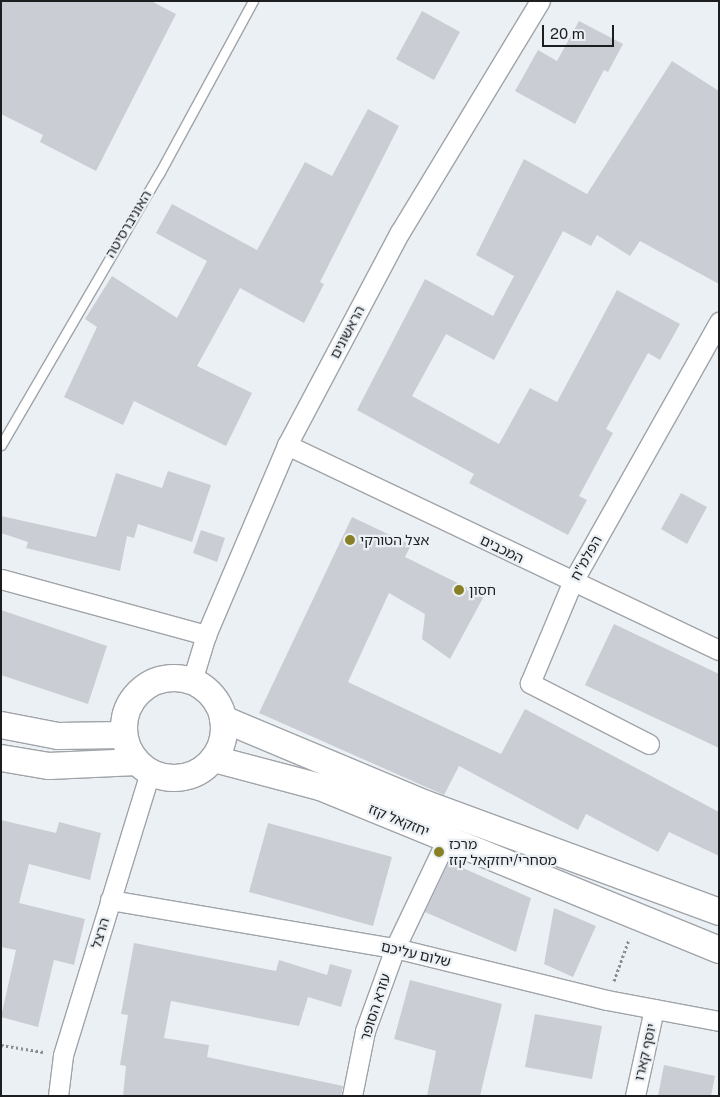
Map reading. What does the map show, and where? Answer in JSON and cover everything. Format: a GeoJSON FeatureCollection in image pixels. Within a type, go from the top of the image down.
{"type":"FeatureCollection","features":[{"type":"Feature","properties":{"kind":"street","name":"הראשונים"},"geometry":{"type":"LineString","coordinates":[[192,681],[206,635],[287,444],[400,232],[540,1]]}},
{"type":"Feature","properties":{"kind":"street","name":"הפלמ\"ח"},"geometry":{"type":"LineString","coordinates":[[649,744],[530,683],[572,583],[719,322]]}},
{"type":"Feature","properties":{"kind":"street","name":"המכבים"},"geometry":{"type":"LineString","coordinates":[[287,444],[572,583],[719,650]]}},
{"type":"Feature","properties":{"kind":"street"},"geometry":{"type":"LineString","coordinates":[[1,579],[206,635]]}},
{"type":"Feature","properties":{"kind":"street"},"geometry":{"type":"LineString","coordinates":[[1,758],[49,766],[143,767],[163,777],[191,776],[214,759],[222,740],[223,719],[212,697],[192,681],[175,678],[143,689],[124,718],[124,735],[143,767]]}},
{"type":"Feature","properties":{"kind":"street","name":"יחזקאל קזז"},"geometry":{"type":"LineString","coordinates":[[223,719],[426,804],[719,912]]}},
{"type":"Feature","properties":{"kind":"street"},"geometry":{"type":"LineString","coordinates":[[1,725],[58,736],[124,735]]}},
{"type":"Feature","properties":{"kind":"street","name":"יחזקאל קזז"},"geometry":{"type":"LineString","coordinates":[[214,759],[320,787],[719,950]]}},
{"type":"Feature","properties":{"kind":"street","name":"הרצל"},"geometry":{"type":"LineString","coordinates":[[58,1096],[62,1055],[110,900],[143,767]]}},
{"type":"Feature","properties":{"kind":"street","name":"עזרא הסופר"},"geometry":{"type":"LineString","coordinates":[[352,1096],[365,1031],[395,948],[446,839]]}},
{"type":"Feature","properties":{"kind":"street","name":"שלום עליכם"},"geometry":{"type":"LineString","coordinates":[[110,900],[395,948],[608,1000],[719,1020]]}},
{"type":"Feature","properties":{"kind":"street","name":"יוסף קארו"},"geometry":{"type":"LineString","coordinates":[[635,1096],[654,1009]]}},
{"type":"Feature","properties":{"kind":"lane","name":"האוניברסיטה"},"geometry":{"type":"LineString","coordinates":[[1,445],[159,174],[253,1]]}},
{"type":"Feature","properties":{"kind":"path"},"geometry":{"type":"LineString","coordinates":[[608,1000],[637,917]]}},
{"type":"Feature","properties":{"kind":"path"},"geometry":{"type":"LineString","coordinates":[[1,1045],[62,1055]]}},
{"type":"Feature","properties":{"kind":"building"},"geometry":{"type":"Polygon","coordinates":[[[1,1],[151,1],[176,14],[96,171],[40,142],[43,135],[1,114],[1,1]]]}},
{"type":"Feature","properties":{"kind":"building"},"geometry":{"type":"Polygon","coordinates":[[[422,11],[460,32],[434,80],[396,59],[422,11]]]}},
{"type":"Feature","properties":{"kind":"building"},"geometry":{"type":"Polygon","coordinates":[[[579,21],[623,44],[608,72],[604,70],[575,124],[515,91],[538,50],[557,61],[579,21]]]}},
{"type":"Feature","properties":{"kind":"building"},"geometry":{"type":"Polygon","coordinates":[[[672,61],[719,91],[719,284],[640,241],[630,256],[597,235],[591,246],[563,231],[494,360],[446,334],[412,396],[499,444],[530,388],[557,402],[617,290],[680,324],[660,360],[648,353],[606,429],[613,433],[579,496],[587,500],[568,535],[469,483],[474,474],[357,410],[425,279],[493,316],[514,276],[476,255],[524,159],[587,194],[672,61]]]}},
{"type":"Feature","properties":{"kind":"building"},"geometry":{"type":"Polygon","coordinates":[[[368,109],[399,126],[320,282],[324,284],[304,323],[240,288],[197,366],[252,393],[226,446],[134,401],[123,425],[64,397],[97,327],[85,319],[112,276],[177,318],[207,261],[156,233],[172,204],[257,250],[305,162],[332,176],[368,109]]]}},
{"type":"Feature","properties":{"kind":"building"},"geometry":{"type":"Polygon","coordinates":[[[168,471],[211,485],[192,542],[138,524],[134,538],[127,536],[120,571],[26,548],[28,542],[1,533],[1,516],[96,537],[116,473],[162,488],[168,471]]]}},
{"type":"Feature","properties":{"kind":"building"},"geometry":{"type":"Polygon","coordinates":[[[681,493],[707,507],[687,544],[661,529],[681,493]]]}},
{"type":"Feature","properties":{"kind":"building"},"geometry":{"type":"Polygon","coordinates":[[[352,517],[411,545],[405,557],[484,596],[450,659],[422,639],[425,614],[389,593],[348,682],[501,754],[525,709],[719,812],[719,856],[669,832],[658,852],[586,814],[578,830],[459,766],[444,795],[259,713],[352,517]]]}},
{"type":"Feature","properties":{"kind":"building"},"geometry":{"type":"Polygon","coordinates":[[[201,530],[225,538],[217,562],[193,553],[201,530]]]}},
{"type":"Feature","properties":{"kind":"building"},"geometry":{"type":"Polygon","coordinates":[[[1,610],[107,646],[88,704],[1,675],[1,610]]]}},
{"type":"Feature","properties":{"kind":"building"},"geometry":{"type":"Polygon","coordinates":[[[614,624],[719,674],[719,748],[585,685],[614,624]]]}},
{"type":"Feature","properties":{"kind":"building"},"geometry":{"type":"Polygon","coordinates":[[[1,820],[56,833],[59,822],[101,833],[90,880],[29,864],[19,903],[85,919],[74,965],[54,960],[38,1027],[1,1017],[16,950],[1,947],[1,820]]]}},
{"type":"Feature","properties":{"kind":"building"},"geometry":{"type":"Polygon","coordinates":[[[268,823],[392,857],[373,926],[249,892],[268,823]]]}},
{"type":"Feature","properties":{"kind":"building"},"geometry":{"type":"Polygon","coordinates":[[[449,862],[531,898],[516,952],[425,912],[449,862]]]}},
{"type":"Feature","properties":{"kind":"building"},"geometry":{"type":"Polygon","coordinates":[[[554,908],[596,926],[573,977],[544,964],[554,908]]]}},
{"type":"Feature","properties":{"kind":"building"},"geometry":{"type":"Polygon","coordinates":[[[134,943],[276,971],[279,960],[327,975],[330,964],[352,970],[341,1007],[308,997],[299,1026],[171,1001],[164,1038],[209,1045],[207,1057],[343,1086],[341,1096],[123,1096],[126,1066],[120,1065],[128,1015],[121,1014],[134,943]]]}},
{"type":"Feature","properties":{"kind":"building"},"geometry":{"type":"Polygon","coordinates":[[[410,980],[502,1004],[480,1096],[427,1096],[436,1051],[394,1039],[410,980]]]}},
{"type":"Feature","properties":{"kind":"building"},"geometry":{"type":"Polygon","coordinates":[[[535,1014],[602,1026],[592,1079],[525,1067],[535,1014]]]}},
{"type":"Feature","properties":{"kind":"building"},"geometry":{"type":"Polygon","coordinates":[[[664,1065],[715,1076],[711,1096],[658,1096],[664,1065]]]}},
{"type":"Feature","properties":{"kind":"place","name":"אצל הטורקי"},"geometry":{"type":"Point","coordinates":[350,540]}},
{"type":"Feature","properties":{"kind":"place","name":"חסון"},"geometry":{"type":"Point","coordinates":[459,590]}},
{"type":"Feature","properties":{"kind":"place","name":"מרכז מסחרי/יחזקאל קזז"},"geometry":{"type":"Point","coordinates":[439,852]}}]}
